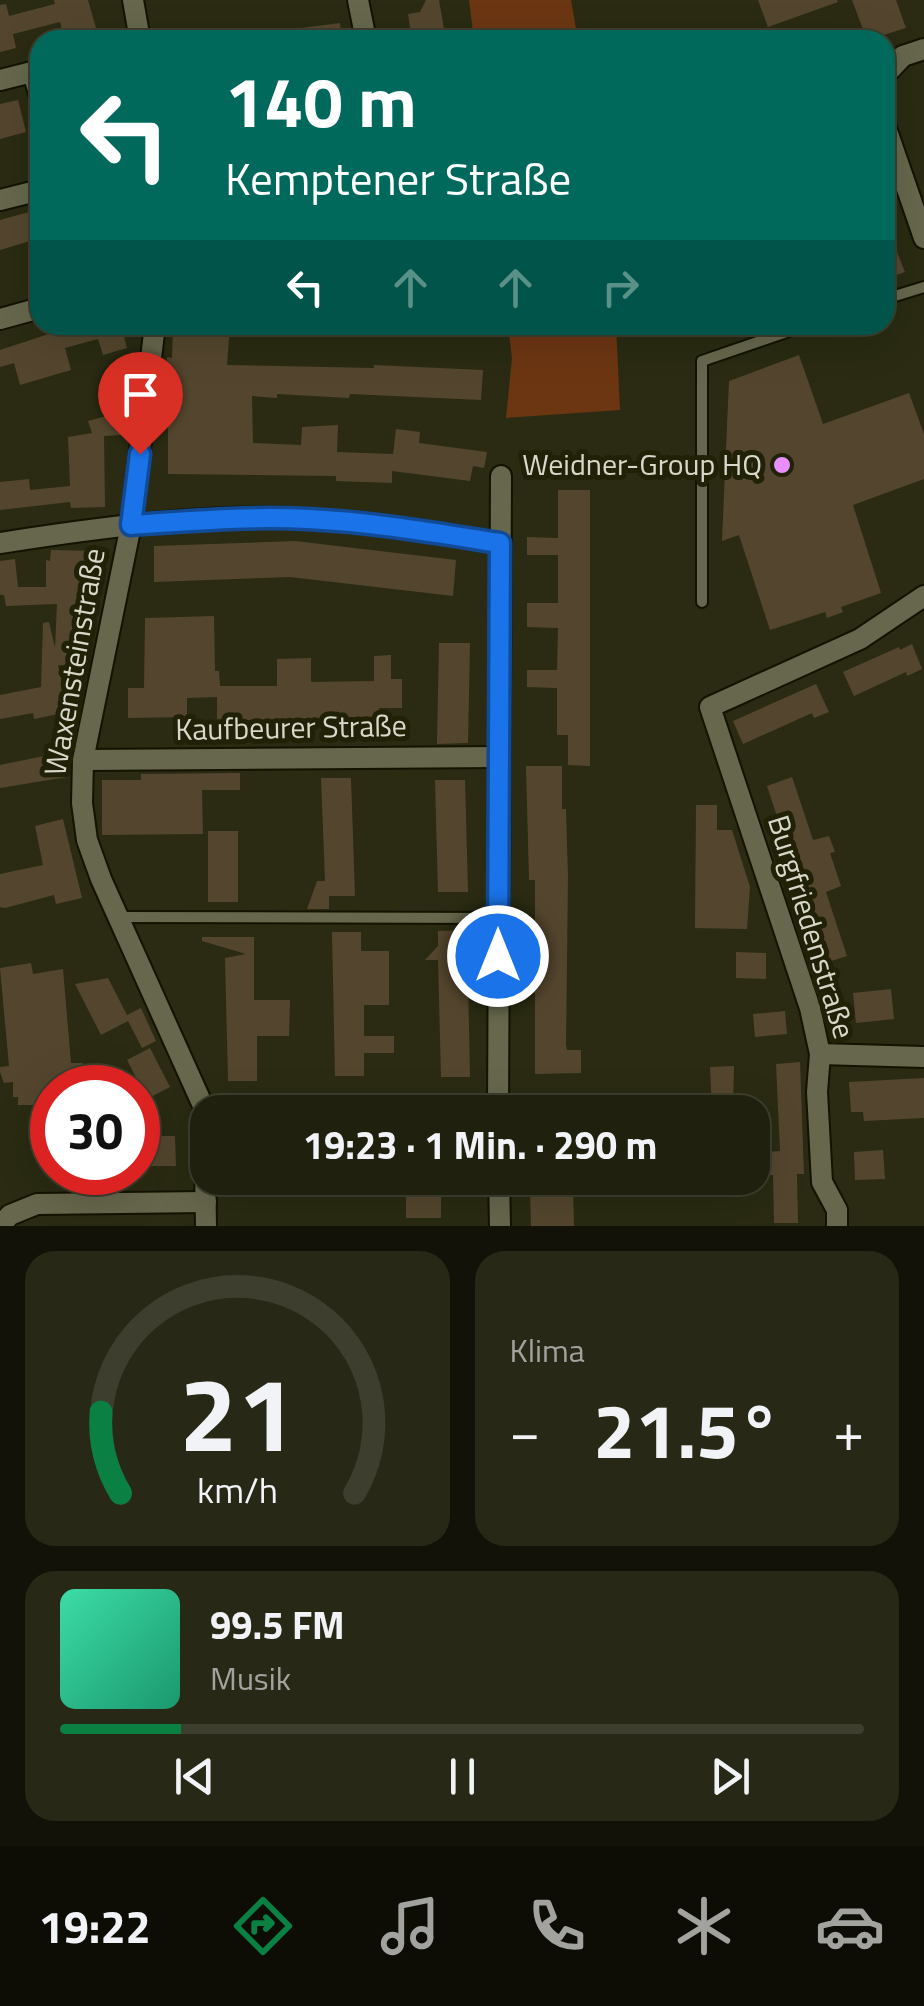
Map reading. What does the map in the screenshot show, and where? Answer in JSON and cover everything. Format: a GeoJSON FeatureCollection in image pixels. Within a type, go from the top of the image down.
{"type":"FeatureCollection","features":[{"type":"Feature","properties":{"kind":"street"},"geometry":{"type":"LineString","coordinates":[[133,0],[138,30]]}},
{"type":"Feature","properties":{"kind":"street"},"geometry":{"type":"LineString","coordinates":[[358,0],[364,30]]}},
{"type":"Feature","properties":{"kind":"street"},"geometry":{"type":"LineString","coordinates":[[895,65],[924,48]]}},
{"type":"Feature","properties":{"kind":"street"},"geometry":{"type":"LineString","coordinates":[[0,80],[30,74]]}},
{"type":"Feature","properties":{"kind":"street"},"geometry":{"type":"LineString","coordinates":[[895,154],[924,238]]}},
{"type":"Feature","properties":{"kind":"street"},"geometry":{"type":"LineString","coordinates":[[0,200],[30,192]]}},
{"type":"Feature","properties":{"kind":"street"},"geometry":{"type":"LineString","coordinates":[[0,319],[30,311]]}},
{"type":"Feature","properties":{"kind":"street","name":"Waxensteinstraße"},"geometry":{"type":"LineString","coordinates":[[154,335],[131,525],[83,760],[82,803],[86,840],[198,1095]]}},
{"type":"Feature","properties":{"kind":"street"},"geometry":{"type":"LineString","coordinates":[[498,1095],[501,476]]}},
{"type":"Feature","properties":{"kind":"street"},"geometry":{"type":"LineString","coordinates":[[0,544],[131,525],[216,519],[308,519],[397,526],[500,543]]}},
{"type":"Feature","properties":{"kind":"street","name":"Burgfriedenstraße"},"geometry":{"type":"LineString","coordinates":[[838,1226],[836,1210],[822,1182],[816,1092],[820,1054],[810,1008],[710,707],[860,639],[924,596]]}},
{"type":"Feature","properties":{"kind":"street","name":"Kaufbeurer Straße"},"geometry":{"type":"LineString","coordinates":[[83,760],[498,757]]}},
{"type":"Feature","properties":{"kind":"street"},"geometry":{"type":"LineString","coordinates":[[820,1054],[924,1057]]}},
{"type":"Feature","properties":{"kind":"street","name":"Waxensteinstraße"},"geometry":{"type":"LineString","coordinates":[[206,1195],[206,1226]]}},
{"type":"Feature","properties":{"kind":"street"},"geometry":{"type":"LineString","coordinates":[[499,1195],[500,1226]]}},
{"type":"Feature","properties":{"kind":"street"},"geometry":{"type":"LineString","coordinates":[[0,1226],[10,1215],[37,1204],[206,1202]]}},
{"type":"Feature","properties":{"kind":"lane"},"geometry":{"type":"LineString","coordinates":[[895,296],[924,286]]}},
{"type":"Feature","properties":{"kind":"lane"},"geometry":{"type":"LineString","coordinates":[[702,602],[702,361],[779,335]]}},
{"type":"Feature","properties":{"kind":"lane"},"geometry":{"type":"LineString","coordinates":[[117,917],[498,918]]}},
{"type":"Feature","properties":{"kind":"shaded area"},"geometry":{"type":"Polygon","coordinates":[[[469,0],[571,0],[576,30],[473,30],[469,0]]]}},
{"type":"Feature","properties":{"kind":"shaded area"},"geometry":{"type":"Polygon","coordinates":[[[509,335],[616,335],[620,410],[506,418],[512,358],[509,335]]]}},
{"type":"Feature","properties":{"kind":"building"},"geometry":{"type":"Polygon","coordinates":[[[54,0],[88,0],[96,28],[62,30],[60,22],[13,34],[16,48],[0,52],[0,5],[6,4],[9,16],[55,4],[54,0]]]}},
{"type":"Feature","properties":{"kind":"building"},"geometry":{"type":"Polygon","coordinates":[[[426,0],[439,0],[444,30],[410,30],[408,14],[420,12],[426,0]]]}},
{"type":"Feature","properties":{"kind":"building"},"geometry":{"type":"Polygon","coordinates":[[[758,0],[837,0],[838,2],[768,27],[758,0]]]}},
{"type":"Feature","properties":{"kind":"building"},"geometry":{"type":"Polygon","coordinates":[[[852,0],[896,0],[906,28],[863,30],[852,0]]]}},
{"type":"Feature","properties":{"kind":"building"},"geometry":{"type":"Polygon","coordinates":[[[340,23],[341,30],[286,30],[340,23]]]}},
{"type":"Feature","properties":{"kind":"building"},"geometry":{"type":"Polygon","coordinates":[[[18,100],[26,132],[0,139],[0,104],[18,100]]]}},
{"type":"Feature","properties":{"kind":"building"},"geometry":{"type":"Polygon","coordinates":[[[30,212],[30,241],[0,250],[0,220],[30,212]]]}},
{"type":"Feature","properties":{"kind":"building"},"geometry":{"type":"Polygon","coordinates":[[[895,247],[905,272],[895,276],[895,247]]]}},
{"type":"Feature","properties":{"kind":"building"},"geometry":{"type":"Polygon","coordinates":[[[46,335],[124,335],[127,348],[103,355],[98,339],[65,348],[71,370],[20,385],[14,363],[0,367],[0,350],[46,335]]]}},
{"type":"Feature","properties":{"kind":"building"},"geometry":{"type":"Polygon","coordinates":[[[173,335],[229,335],[227,365],[483,370],[481,400],[350,394],[349,398],[252,396],[253,443],[301,445],[302,427],[338,425],[337,452],[393,454],[396,429],[420,432],[419,443],[487,452],[484,468],[473,466],[470,481],[392,471],[392,483],[336,481],[336,476],[168,474],[168,418],[164,418],[164,409],[167,357],[172,358],[173,335]]]}},
{"type":"Feature","properties":{"kind":"building","name":"Weidner-Group HQ"},"geometry":{"type":"Polygon","coordinates":[[[799,355],[823,424],[909,393],[924,434],[924,479],[853,505],[881,593],[841,607],[843,612],[827,618],[825,612],[770,630],[739,535],[722,541],[729,381],[799,355]]]}},
{"type":"Feature","properties":{"kind":"building"},"geometry":{"type":"Polygon","coordinates":[[[121,412],[121,435],[104,436],[105,507],[71,508],[70,502],[0,510],[0,482],[29,479],[30,490],[70,486],[68,437],[92,433],[88,421],[121,412]]]}},
{"type":"Feature","properties":{"kind":"building"},"geometry":{"type":"Polygon","coordinates":[[[558,490],[590,490],[590,766],[568,765],[568,735],[557,735],[557,688],[527,687],[527,670],[557,670],[558,628],[527,627],[527,603],[558,603],[558,555],[527,555],[527,537],[558,538],[558,490]]]}},
{"type":"Feature","properties":{"kind":"building"},"geometry":{"type":"Polygon","coordinates":[[[295,541],[456,560],[453,596],[290,577],[154,582],[154,546],[295,541]]]}},
{"type":"Feature","properties":{"kind":"building"},"geometry":{"type":"Polygon","coordinates":[[[51,550],[98,551],[98,586],[84,586],[82,623],[86,624],[80,666],[58,665],[68,712],[34,719],[33,713],[0,719],[0,695],[41,687],[43,623],[49,622],[55,648],[57,604],[6,606],[4,595],[0,595],[0,561],[15,559],[18,587],[46,587],[46,560],[50,561],[51,550]]]}},
{"type":"Feature","properties":{"kind":"building"},"geometry":{"type":"Polygon","coordinates":[[[214,616],[215,671],[219,671],[220,686],[277,686],[277,659],[311,658],[311,682],[374,681],[374,656],[391,655],[391,679],[402,679],[402,708],[379,708],[379,717],[217,721],[217,697],[187,698],[187,717],[128,718],[128,688],[144,688],[145,618],[214,616]]]}},
{"type":"Feature","properties":{"kind":"building"},"geometry":{"type":"Polygon","coordinates":[[[439,643],[470,643],[468,743],[437,744],[439,643]]]}},
{"type":"Feature","properties":{"kind":"building"},"geometry":{"type":"Polygon","coordinates":[[[912,644],[922,669],[907,676],[906,672],[854,696],[843,672],[912,644]]]}},
{"type":"Feature","properties":{"kind":"building"},"geometry":{"type":"Polygon","coordinates":[[[816,684],[829,712],[814,718],[812,713],[743,744],[733,721],[816,684]]]}},
{"type":"Feature","properties":{"kind":"building"},"geometry":{"type":"Polygon","coordinates":[[[49,755],[50,761],[67,757],[67,777],[0,788],[0,765],[49,755]]]}},
{"type":"Feature","properties":{"kind":"building"},"geometry":{"type":"Polygon","coordinates":[[[526,766],[562,766],[568,877],[566,1045],[567,1050],[581,1050],[581,1073],[535,1074],[535,880],[529,880],[526,766]]]}},
{"type":"Feature","properties":{"kind":"building"},"geometry":{"type":"Polygon","coordinates":[[[240,773],[240,790],[202,790],[203,834],[102,835],[102,780],[141,780],[141,774],[240,773]]]}},
{"type":"Feature","properties":{"kind":"building"},"geometry":{"type":"Polygon","coordinates":[[[792,777],[813,840],[829,836],[835,852],[830,853],[841,886],[826,892],[847,956],[825,963],[767,786],[792,777]]]}},
{"type":"Feature","properties":{"kind":"building"},"geometry":{"type":"Polygon","coordinates":[[[321,778],[351,778],[355,896],[329,896],[329,909],[307,909],[317,881],[325,881],[321,778]]]}},
{"type":"Feature","properties":{"kind":"building"},"geometry":{"type":"Polygon","coordinates":[[[435,780],[465,780],[468,892],[438,892],[435,780]]]}},
{"type":"Feature","properties":{"kind":"building"},"geometry":{"type":"Polygon","coordinates":[[[696,805],[717,805],[717,830],[732,830],[750,887],[747,929],[695,928],[696,805]]]}},
{"type":"Feature","properties":{"kind":"building"},"geometry":{"type":"Polygon","coordinates":[[[63,819],[82,898],[56,904],[54,895],[0,907],[0,874],[43,865],[35,826],[63,819]]]}},
{"type":"Feature","properties":{"kind":"building"},"geometry":{"type":"Polygon","coordinates":[[[208,831],[238,831],[238,902],[208,902],[208,831]]]}},
{"type":"Feature","properties":{"kind":"building"},"geometry":{"type":"Polygon","coordinates":[[[467,930],[470,1077],[441,1077],[438,960],[425,960],[438,946],[438,931],[467,930]]]}},
{"type":"Feature","properties":{"kind":"building"},"geometry":{"type":"Polygon","coordinates":[[[332,932],[361,932],[361,951],[389,951],[389,1005],[364,1005],[364,1036],[394,1036],[394,1053],[364,1053],[364,1076],[335,1076],[332,932]]]}},
{"type":"Feature","properties":{"kind":"building"},"geometry":{"type":"Polygon","coordinates":[[[202,937],[254,937],[254,1000],[290,1000],[289,1036],[257,1036],[257,1081],[228,1081],[225,958],[246,954],[202,941],[202,937]]]}},
{"type":"Feature","properties":{"kind":"building"},"geometry":{"type":"Polygon","coordinates":[[[736,952],[766,953],[766,979],[736,978],[736,952]]]}},
{"type":"Feature","properties":{"kind":"building"},"geometry":{"type":"Polygon","coordinates":[[[31,963],[33,974],[63,969],[71,1063],[83,1065],[30,1065],[30,1105],[18,1105],[18,1097],[13,1097],[13,1082],[4,1083],[0,1072],[0,1067],[9,1066],[0,968],[31,963]]]}},
{"type":"Feature","properties":{"kind":"building"},"geometry":{"type":"Polygon","coordinates":[[[108,978],[127,1015],[141,1008],[156,1041],[142,1048],[128,1021],[101,1035],[75,984],[108,978]]]}},
{"type":"Feature","properties":{"kind":"building"},"geometry":{"type":"Polygon","coordinates":[[[891,989],[894,1019],[856,1023],[853,993],[891,989]]]}},
{"type":"Feature","properties":{"kind":"building"},"geometry":{"type":"Polygon","coordinates":[[[785,1011],[787,1034],[755,1037],[753,1014],[785,1011]]]}},
{"type":"Feature","properties":{"kind":"building"},"geometry":{"type":"Polygon","coordinates":[[[150,1048],[159,1065],[130,1065],[127,1060],[150,1048]]]}},
{"type":"Feature","properties":{"kind":"building"},"geometry":{"type":"Polygon","coordinates":[[[800,1062],[804,1174],[797,1174],[798,1223],[774,1223],[770,1152],[780,1151],[776,1064],[800,1062]]]}},
{"type":"Feature","properties":{"kind":"building"},"geometry":{"type":"Polygon","coordinates":[[[734,1066],[733,1095],[711,1095],[710,1067],[734,1066]]]}},
{"type":"Feature","properties":{"kind":"building"},"geometry":{"type":"Polygon","coordinates":[[[160,1068],[170,1087],[160,1092],[160,1068]]]}},
{"type":"Feature","properties":{"kind":"building"},"geometry":{"type":"Polygon","coordinates":[[[924,1078],[924,1118],[864,1121],[863,1112],[851,1112],[849,1082],[924,1078]]]}},
{"type":"Feature","properties":{"kind":"building"},"geometry":{"type":"Polygon","coordinates":[[[160,1136],[175,1136],[176,1166],[160,1166],[160,1136]]]}},
{"type":"Feature","properties":{"kind":"building"},"geometry":{"type":"Polygon","coordinates":[[[883,1150],[885,1179],[855,1180],[854,1152],[883,1150]]]}},
{"type":"Feature","properties":{"kind":"building"},"geometry":{"type":"Polygon","coordinates":[[[406,1195],[441,1195],[441,1218],[406,1218],[406,1195]]]}},
{"type":"Feature","properties":{"kind":"building"},"geometry":{"type":"Polygon","coordinates":[[[530,1195],[573,1195],[574,1226],[531,1226],[530,1195]]]}},
{"type":"Feature","properties":{"kind":"place","name":"Weidner-Group HQ"},"geometry":{"type":"Point","coordinates":[782,465]}},
{"type":"Feature","properties":{"kind":"route"},"geometry":{"type":"LineString","coordinates":[[140,454],[131,525],[216,519],[308,519],[397,526],[500,543],[498,956]]}}]}
